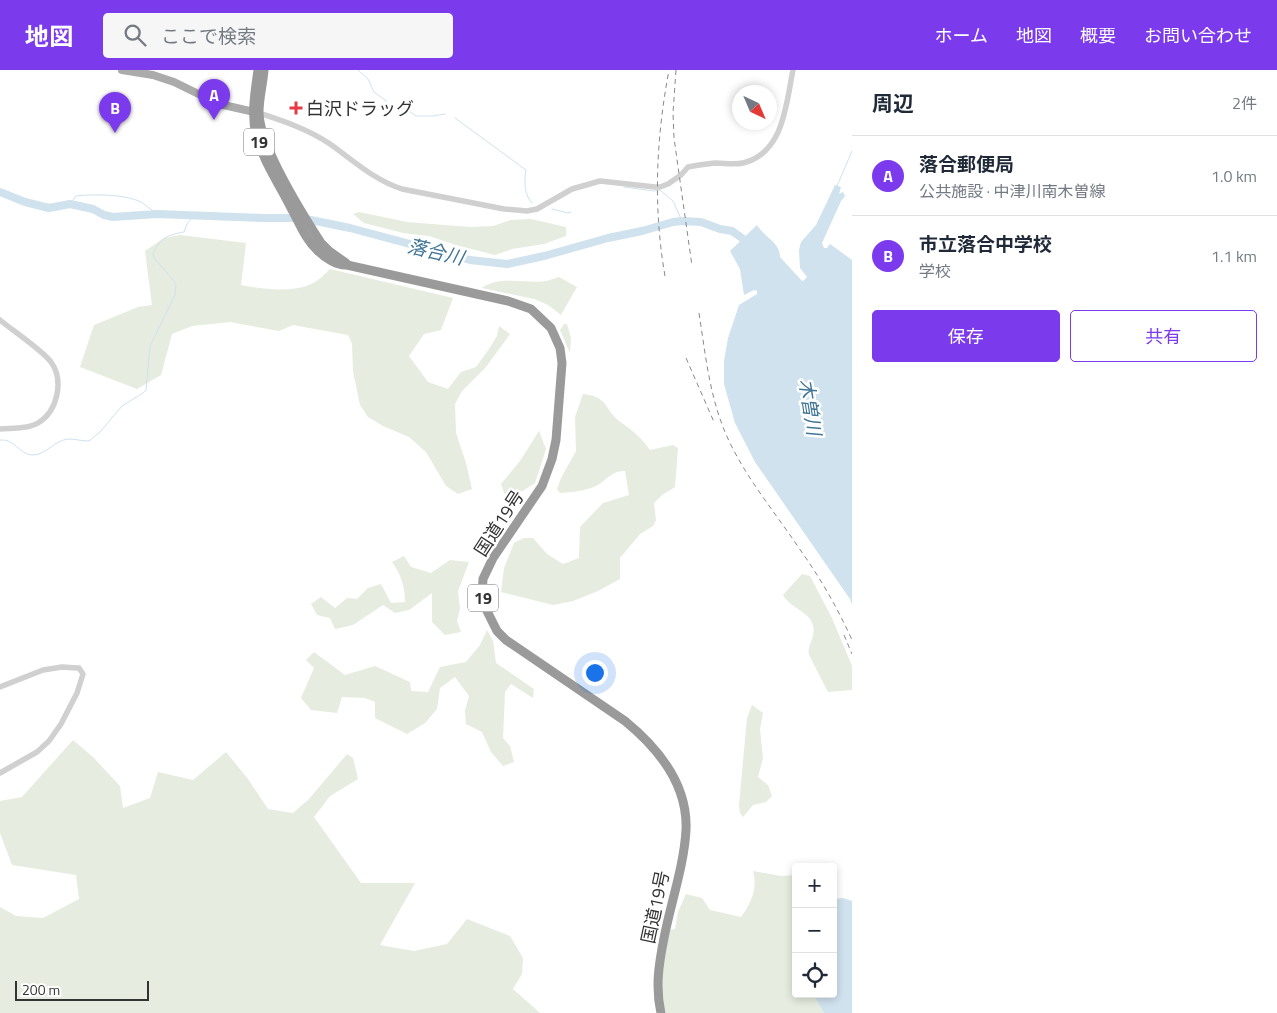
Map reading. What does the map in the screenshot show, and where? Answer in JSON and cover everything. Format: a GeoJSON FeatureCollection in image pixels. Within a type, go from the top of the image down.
{"type":"FeatureCollection","features":[{"type":"Feature","properties":{"kind":"highway","name":"国道19号"},"geometry":{"type":"LineString","coordinates":[[258,70],[256,135],[263,155],[322,254],[342,265],[508,301],[531,309],[541,317],[556,335],[562,363],[556,440],[547,476],[536,496],[493,558],[483,579],[482,595],[491,620],[506,640],[638,731],[658,752],[672,775],[684,808],[686,830],[678,878],[658,970],[660,1013]]}},
{"type":"Feature","properties":{"kind":"highway","name":"国道19号"},"geometry":{"type":"LineString","coordinates":[[256,112],[264,70]]}},
{"type":"Feature","properties":{"kind":"main road"},"geometry":{"type":"LineString","coordinates":[[122,70],[153,75],[174,82],[219,104],[256,112]]}},
{"type":"Feature","properties":{"kind":"street"},"geometry":{"type":"LineString","coordinates":[[256,112],[315,135],[372,176],[390,186],[504,209],[526,211],[537,209],[572,190],[600,181],[655,187],[668,184],[681,175],[688,167],[716,163],[742,163],[760,156],[772,144],[780,128],[793,70]]}},
{"type":"Feature","properties":{"kind":"street"},"geometry":{"type":"LineString","coordinates":[[0,320],[47,357],[56,373],[58,383],[57,394],[52,408],[39,422],[28,426],[0,429]]}},
{"type":"Feature","properties":{"kind":"street"},"geometry":{"type":"LineString","coordinates":[[0,686],[50,668],[77,668],[83,674],[77,693],[62,724],[49,741],[37,752],[0,773]]}},
{"type":"Feature","properties":{"kind":"shaded area"},"geometry":{"type":"Polygon","coordinates":[[[359,212],[407,222],[471,227],[493,226],[511,220],[531,219],[566,227],[566,236],[544,244],[512,249],[495,255],[429,236],[403,233],[364,223],[353,214],[359,212]]]}},
{"type":"Feature","properties":{"kind":"shaded area"},"geometry":{"type":"Polygon","coordinates":[[[180,235],[246,243],[241,285],[267,289],[295,289],[314,283],[330,269],[453,298],[441,330],[424,334],[409,356],[428,382],[448,389],[461,372],[476,367],[497,336],[499,326],[510,334],[486,367],[462,391],[455,404],[456,433],[472,489],[458,494],[446,486],[426,452],[409,437],[383,426],[368,417],[360,405],[353,371],[352,344],[348,335],[293,325],[279,331],[230,322],[192,326],[172,334],[161,375],[137,389],[80,367],[94,325],[138,307],[152,305],[145,251],[164,238],[180,235]]]}},
{"type":"Feature","properties":{"kind":"shaded area"},"geometry":{"type":"Polygon","coordinates":[[[559,277],[577,287],[561,315],[548,305],[534,299],[482,288],[496,282],[540,282],[559,277]]]}},
{"type":"Feature","properties":{"kind":"shaded area"},"geometry":{"type":"Polygon","coordinates":[[[564,324],[567,324],[571,338],[570,353],[560,330],[564,324]]]}},
{"type":"Feature","properties":{"kind":"shaded area"},"geometry":{"type":"Polygon","coordinates":[[[583,394],[602,401],[614,417],[636,434],[650,450],[673,445],[678,448],[675,487],[662,495],[654,503],[656,520],[653,526],[640,534],[620,558],[620,579],[598,591],[573,601],[553,605],[501,592],[504,568],[514,543],[524,538],[533,538],[547,554],[563,564],[579,558],[580,527],[603,503],[629,495],[625,471],[616,472],[600,484],[587,489],[560,493],[557,489],[576,451],[575,417],[583,394]]]}},
{"type":"Feature","properties":{"kind":"shaded area"},"geometry":{"type":"Polygon","coordinates":[[[539,431],[546,449],[535,483],[507,501],[501,484],[520,461],[539,431]]]}},
{"type":"Feature","properties":{"kind":"shaded area"},"geometry":{"type":"Polygon","coordinates":[[[404,556],[411,567],[431,573],[450,560],[469,562],[458,591],[460,609],[457,621],[461,632],[445,635],[432,622],[432,593],[409,610],[395,613],[383,605],[353,625],[335,629],[330,618],[317,615],[311,604],[321,597],[335,608],[347,598],[357,599],[368,588],[381,584],[391,603],[405,602],[402,581],[392,562],[404,556]]]}},
{"type":"Feature","properties":{"kind":"shaded area"},"geometry":{"type":"Polygon","coordinates":[[[802,574],[810,576],[832,618],[852,666],[852,690],[828,692],[809,655],[814,630],[811,620],[783,595],[802,574]]]}},
{"type":"Feature","properties":{"kind":"shaded area"},"geometry":{"type":"Polygon","coordinates":[[[487,630],[493,641],[496,663],[534,689],[533,698],[511,684],[505,692],[503,738],[510,746],[514,762],[503,766],[491,752],[482,732],[466,724],[465,711],[469,696],[455,677],[440,688],[437,709],[425,723],[407,734],[375,718],[375,702],[365,698],[342,697],[337,713],[311,710],[301,698],[314,668],[306,660],[314,652],[345,675],[375,666],[410,682],[411,691],[428,692],[440,667],[466,662],[480,645],[487,630]]]}},
{"type":"Feature","properties":{"kind":"shaded area"},"geometry":{"type":"Polygon","coordinates":[[[752,705],[763,713],[760,729],[763,758],[758,777],[768,785],[772,796],[766,802],[753,805],[743,817],[740,813],[739,805],[747,718],[752,705]]]}},
{"type":"Feature","properties":{"kind":"shaded area"},"geometry":{"type":"Polygon","coordinates":[[[73,740],[93,757],[120,786],[123,808],[150,798],[158,772],[193,780],[226,752],[248,779],[268,809],[293,813],[309,799],[347,754],[353,758],[358,779],[330,796],[314,817],[361,883],[415,883],[380,945],[414,951],[447,944],[467,919],[510,936],[523,958],[522,974],[513,989],[540,1013],[0,1013],[0,907],[16,916],[43,918],[79,899],[76,875],[12,865],[0,833],[0,801],[22,797],[73,740]]]}},
{"type":"Feature","properties":{"kind":"shaded area"},"geometry":{"type":"Polygon","coordinates":[[[753,871],[781,876],[792,875],[792,998],[815,998],[824,1013],[666,1013],[661,990],[663,959],[669,930],[675,929],[678,912],[686,894],[702,898],[710,910],[741,917],[753,896],[753,871]]]}},
{"type":"Feature","properties":{"kind":"water","name":"木曽川"},"geometry":{"type":"Polygon","coordinates":[[[835,185],[841,187],[839,194],[843,192],[845,196],[822,243],[824,248],[827,248],[830,244],[852,260],[852,605],[850,599],[755,462],[735,423],[724,384],[724,361],[728,338],[739,305],[757,294],[757,291],[754,290],[744,295],[740,269],[730,251],[757,225],[778,248],[780,257],[802,281],[804,280],[807,277],[800,268],[799,250],[801,242],[816,225],[835,185]]]}},
{"type":"Feature","properties":{"kind":"water"},"geometry":{"type":"Polygon","coordinates":[[[843,898],[852,901],[852,1013],[824,1013],[815,998],[837,998],[837,899],[843,898]]]}},
{"type":"Feature","properties":{"kind":"waterway"},"geometry":{"type":"LineString","coordinates":[[358,70],[368,79],[374,92],[385,100],[392,110],[405,108],[416,116],[445,114]]}},
{"type":"Feature","properties":{"kind":"waterway"},"geometry":{"type":"LineString","coordinates":[[455,118],[526,170],[525,188],[527,196],[532,203]]}},
{"type":"Feature","properties":{"kind":"waterway"},"geometry":{"type":"LineString","coordinates":[[837,186],[852,151]]}},
{"type":"Feature","properties":{"kind":"waterway"},"geometry":{"type":"LineString","coordinates":[[624,187],[660,190],[673,201],[682,221]]}},
{"type":"Feature","properties":{"kind":"waterway","name":"落合川"},"geometry":{"type":"LineString","coordinates":[[0,192],[25,202],[49,208],[70,204],[93,209],[113,217],[157,214],[301,218],[350,228],[470,260],[507,264],[682,221],[701,222],[732,231],[742,238],[748,246]]}},
{"type":"Feature","properties":{"kind":"waterway"},"geometry":{"type":"LineString","coordinates":[[70,204],[76,196],[118,196],[141,202],[157,214]]}},
{"type":"Feature","properties":{"kind":"waterway"},"geometry":{"type":"LineString","coordinates":[[552,209],[571,212]]}},
{"type":"Feature","properties":{"kind":"waterway"},"geometry":{"type":"LineString","coordinates":[[0,440],[9,441],[23,452],[32,455],[37,455],[63,440],[89,441],[101,431],[122,406],[146,390],[150,346],[175,295],[176,285],[154,258],[153,254],[158,244],[165,238],[184,232],[187,224],[194,216]]}},
{"type":"Feature","properties":{"kind":"railway"},"geometry":{"type":"LineString","coordinates":[[665,276],[659,224],[658,173],[661,122],[669,70]]}},
{"type":"Feature","properties":{"kind":"railway"},"geometry":{"type":"LineString","coordinates":[[676,70],[673,113],[674,138],[692,266]]}},
{"type":"Feature","properties":{"kind":"railway"},"geometry":{"type":"LineString","coordinates":[[699,313],[713,396],[730,443],[754,485],[822,583],[852,640]]}},
{"type":"Feature","properties":{"kind":"railway"},"geometry":{"type":"LineString","coordinates":[[686,358],[714,422]]}},
{"type":"Feature","properties":{"kind":"railway"},"geometry":{"type":"LineString","coordinates":[[844,635],[852,654]]}},
{"type":"Feature","properties":{"kind":"place","name":"白沢ドラッグ"},"geometry":{"type":"Point","coordinates":[296,108]}},
{"type":"Feature","properties":{"kind":"place","name":"落合郵便局"},"geometry":{"type":"Point","coordinates":[214,120]}},
{"type":"Feature","properties":{"kind":"place","name":"市立落合中学校"},"geometry":{"type":"Point","coordinates":[115,133]}}]}
